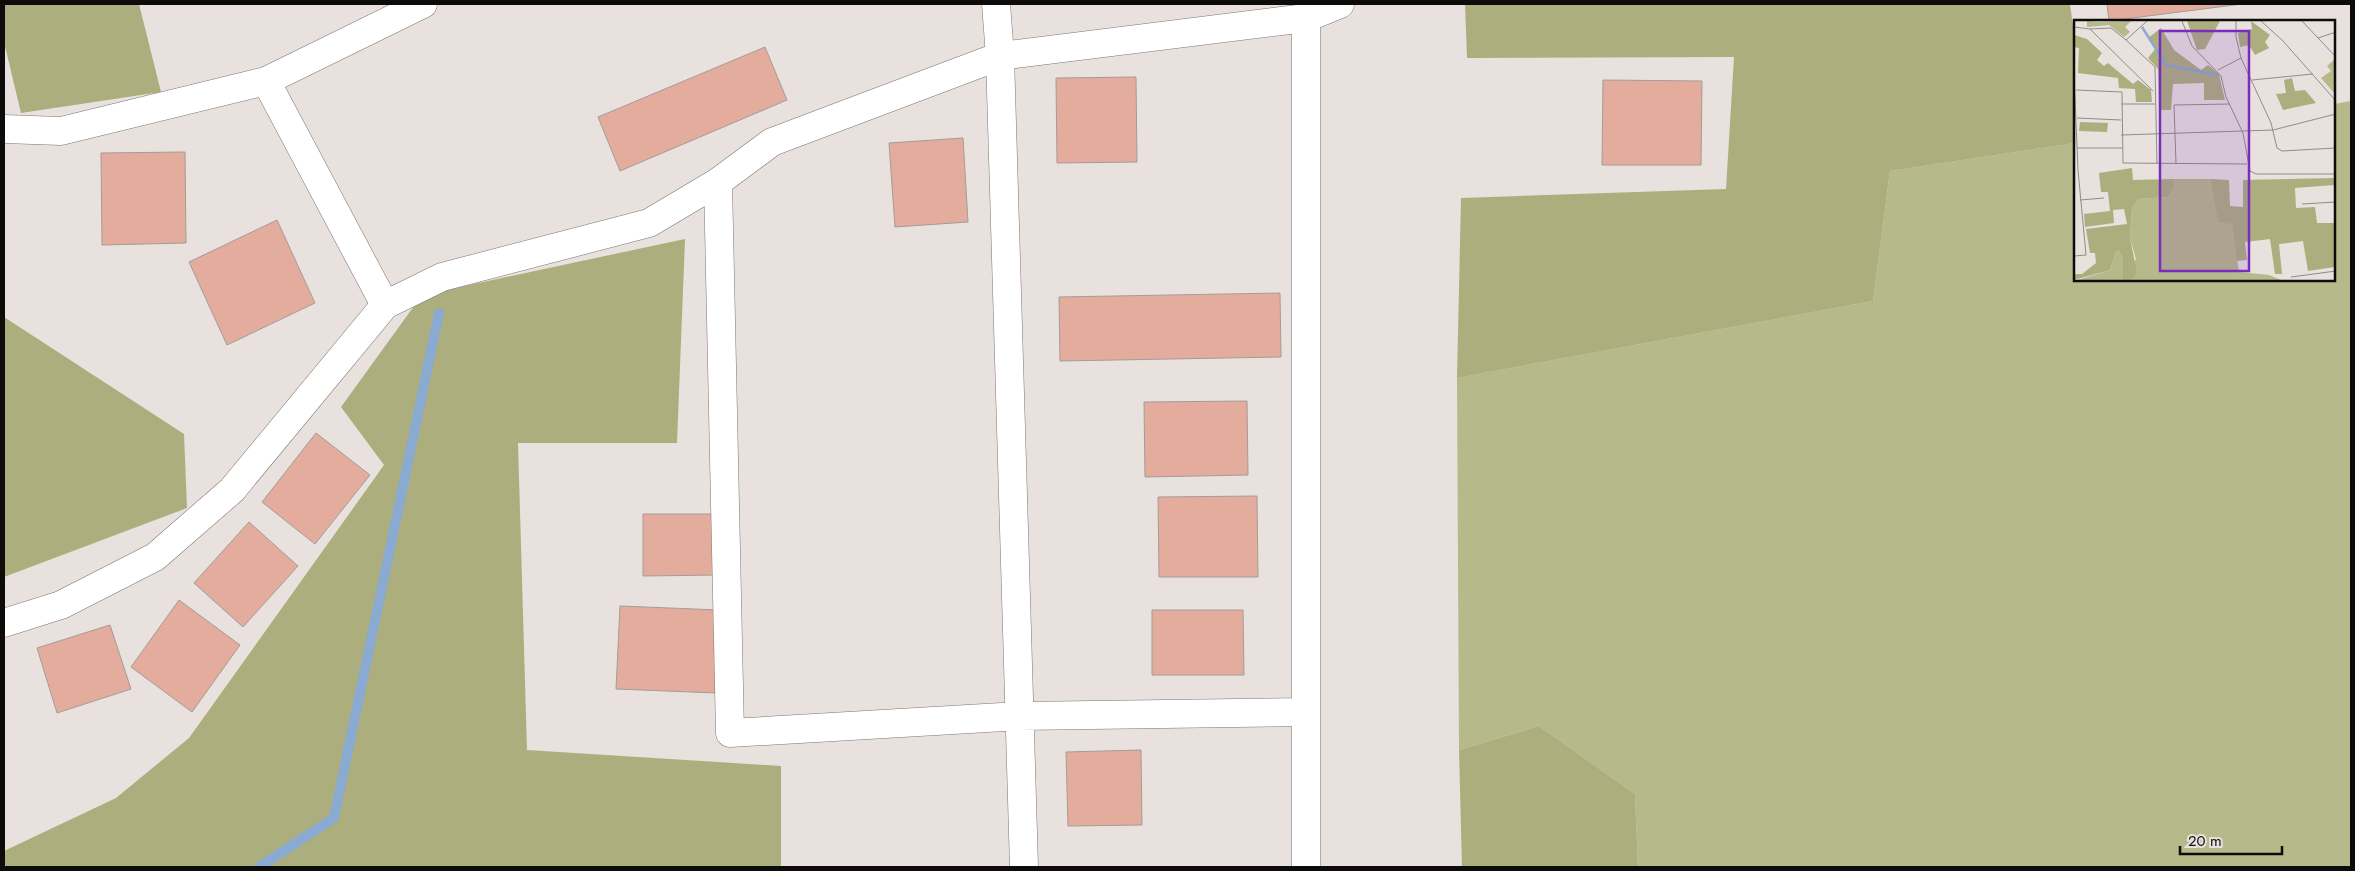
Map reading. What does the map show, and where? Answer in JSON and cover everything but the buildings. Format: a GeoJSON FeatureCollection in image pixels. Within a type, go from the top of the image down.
{"type":"FeatureCollection","features":[{"type":"Feature","properties":{"kind":"street"},"geometry":{"type":"LineString","coordinates":[[4,129],[61,131],[266,81],[423,4]]}},
{"type":"Feature","properties":{"kind":"street"},"geometry":{"type":"LineString","coordinates":[[996,4],[1000,56],[1024,867]]}},
{"type":"Feature","properties":{"kind":"street"},"geometry":{"type":"LineString","coordinates":[[4,623],[61,605],[155,557],[232,490],[385,305],[442,277],[648,223],[718,182],[772,142],[1000,56],[1306,18],[1340,4]]}},
{"type":"Feature","properties":{"kind":"street"},"geometry":{"type":"LineString","coordinates":[[1306,18],[1306,867]]}},
{"type":"Feature","properties":{"kind":"street"},"geometry":{"type":"LineString","coordinates":[[266,81],[385,305]]}},
{"type":"Feature","properties":{"kind":"street"},"geometry":{"type":"LineString","coordinates":[[718,182],[730,733],[1020,716],[1305,712]]}},
{"type":"Feature","properties":{"kind":"green space"},"geometry":{"type":"Polygon","coordinates":[[[4,4],[139,4],[161,92],[21,113],[4,42],[4,4]]]}},
{"type":"Feature","properties":{"kind":"green space"},"geometry":{"type":"Polygon","coordinates":[[[1465,4],[2070,4],[2074,34],[2074,143],[1890,171],[1873,301],[1457,378],[1461,198],[1726,189],[1734,57],[1467,58],[1465,4]]]}},
{"type":"Feature","properties":{"kind":"green space"},"geometry":{"type":"Polygon","coordinates":[[[2351,101],[2351,867],[1638,867],[1635,794],[1539,726],[1459,750],[1457,378],[1873,301],[1890,171],[2074,143],[2074,281],[2335,281],[2335,104],[2351,101]]]}},
{"type":"Feature","properties":{"kind":"green space"},"geometry":{"type":"Polygon","coordinates":[[[685,239],[677,443],[518,443],[527,750],[781,766],[781,867],[4,867],[4,851],[116,798],[189,738],[384,465],[341,407],[422,295],[685,239]]]}},
{"type":"Feature","properties":{"kind":"green space"},"geometry":{"type":"Polygon","coordinates":[[[4,317],[184,434],[187,508],[4,577],[4,317]]]}},
{"type":"Feature","properties":{"kind":"green space"},"geometry":{"type":"Polygon","coordinates":[[[1539,726],[1635,794],[1638,867],[1462,867],[1459,750],[1539,726]]]}},
{"type":"Feature","properties":{"kind":"waterway"},"geometry":{"type":"LineString","coordinates":[[259,867],[334,818],[439,313]]}}]}
